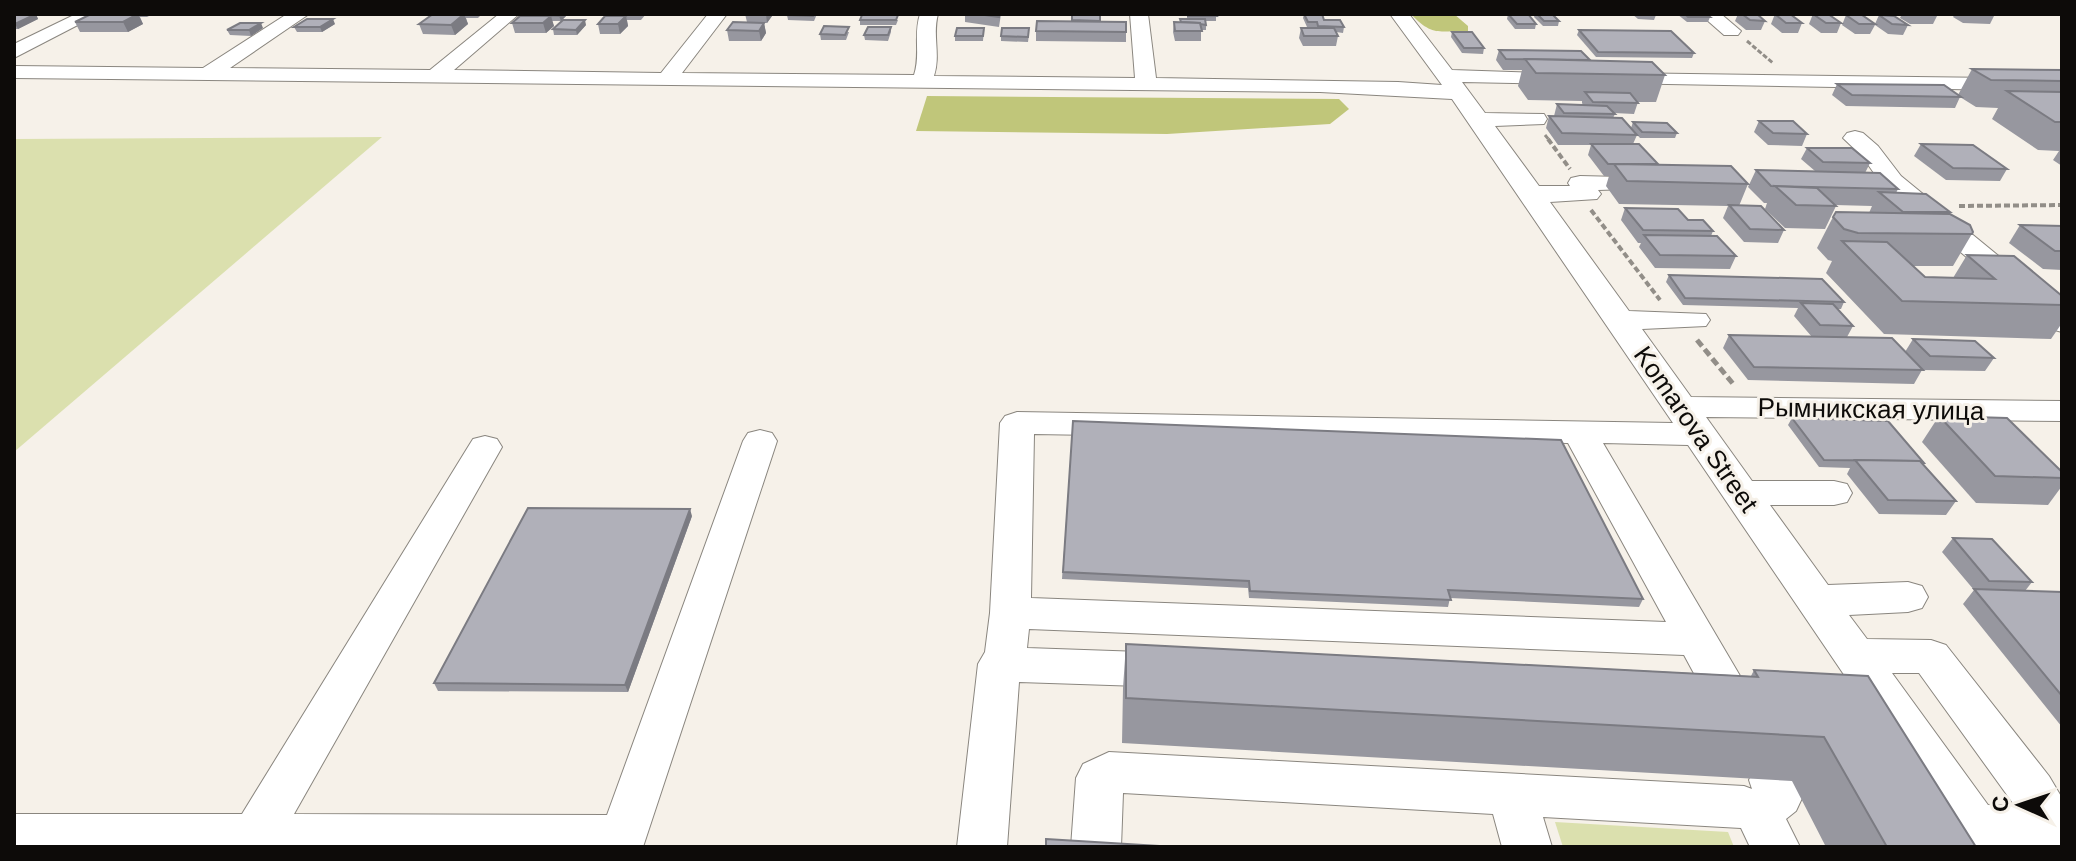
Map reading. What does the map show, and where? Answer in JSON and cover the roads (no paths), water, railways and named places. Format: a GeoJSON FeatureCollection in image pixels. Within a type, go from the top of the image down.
{"type":"FeatureCollection","features":[{"type":"Feature","properties":{"kind":"street"},"geometry":{"type":"LineString","coordinates":[[14,52],[90,14]]}},
{"type":"Feature","properties":{"kind":"street"},"geometry":{"type":"LineString","coordinates":[[207,74],[300,14]]}},
{"type":"Feature","properties":{"kind":"street"},"geometry":{"type":"LineString","coordinates":[[434,77],[510,14]]}},
{"type":"Feature","properties":{"kind":"street"},"geometry":{"type":"LineString","coordinates":[[667,79],[718,14]]}},
{"type":"Feature","properties":{"kind":"street"},"geometry":{"type":"LineString","coordinates":[[921,84],[930,58],[924,32],[929,14]]}},
{"type":"Feature","properties":{"kind":"street"},"geometry":{"type":"LineString","coordinates":[[1139,14],[1146,86]]}},
{"type":"Feature","properties":{"kind":"street","name":"Komarova Street"},"geometry":{"type":"LineString","coordinates":[[1399,14],[1479,120],[1854,655],[1863,698],[1982,837]]}},
{"type":"Feature","properties":{"kind":"street"},"geometry":{"type":"LineString","coordinates":[[1709,14],[1731,31]]}},
{"type":"Feature","properties":{"kind":"street"},"geometry":{"type":"LineString","coordinates":[[1423,46],[1452,46]]}},
{"type":"Feature","properties":{"kind":"street"},"geometry":{"type":"LineString","coordinates":[[14,72],[1398,88],[1453,85],[2062,85]]}},
{"type":"Feature","properties":{"kind":"street"},"geometry":{"type":"LineString","coordinates":[[1479,120],[1535,119]]}},
{"type":"Feature","properties":{"kind":"street"},"geometry":{"type":"LineString","coordinates":[[1855,138],[1898,185],[2062,323]]}},
{"type":"Feature","properties":{"kind":"street"},"geometry":{"type":"LineString","coordinates":[[1523,182],[1571,171]]}},
{"type":"Feature","properties":{"kind":"street"},"geometry":{"type":"LineString","coordinates":[[1523,182],[1588,194],[1580,183],[1677,183]]}},
{"type":"Feature","properties":{"kind":"street"},"geometry":{"type":"LineString","coordinates":[[1864,185],[1898,185]]}},
{"type":"Feature","properties":{"kind":"street"},"geometry":{"type":"LineString","coordinates":[[1966,283],[2014,283]]}},
{"type":"Feature","properties":{"kind":"street"},"geometry":{"type":"LineString","coordinates":[[1619,320],[1695,320]]}},
{"type":"Feature","properties":{"kind":"street","name":"Рымникская улица"},"geometry":{"type":"LineString","coordinates":[[1010,613],[1017,423],[1579,432],[1690,421],[2062,411]]}},
{"type":"Feature","properties":{"kind":"street"},"geometry":{"type":"LineString","coordinates":[[1579,432],[1697,639],[1745,701],[1680,691]]}},
{"type":"Feature","properties":{"kind":"street"},"geometry":{"type":"LineString","coordinates":[[14,836],[623,837],[760,441]]}},
{"type":"Feature","properties":{"kind":"street"},"geometry":{"type":"LineString","coordinates":[[255,837],[485,447]]}},
{"type":"Feature","properties":{"kind":"street"},"geometry":{"type":"LineString","coordinates":[[1740,493],[1834,493]]}},
{"type":"Feature","properties":{"kind":"street"},"geometry":{"type":"LineString","coordinates":[[1816,601],[1908,597]]}},
{"type":"Feature","properties":{"kind":"street"},"geometry":{"type":"LineString","coordinates":[[982,847],[1010,613],[1697,639]]}},
{"type":"Feature","properties":{"kind":"street"},"geometry":{"type":"LineString","coordinates":[[1854,655],[1931,657],[2058,829],[1982,837]]}},
{"type":"Feature","properties":{"kind":"street"},"geometry":{"type":"LineString","coordinates":[[1002,661],[1205,672]]}},
{"type":"Feature","properties":{"kind":"street"},"geometry":{"type":"LineString","coordinates":[[1096,847],[1098,788],[1100,778],[1109,772],[1744,807],[1769,813]]}},
{"type":"Feature","properties":{"kind":"street"},"geometry":{"type":"LineString","coordinates":[[1512,794],[1527,847]]}}]}
